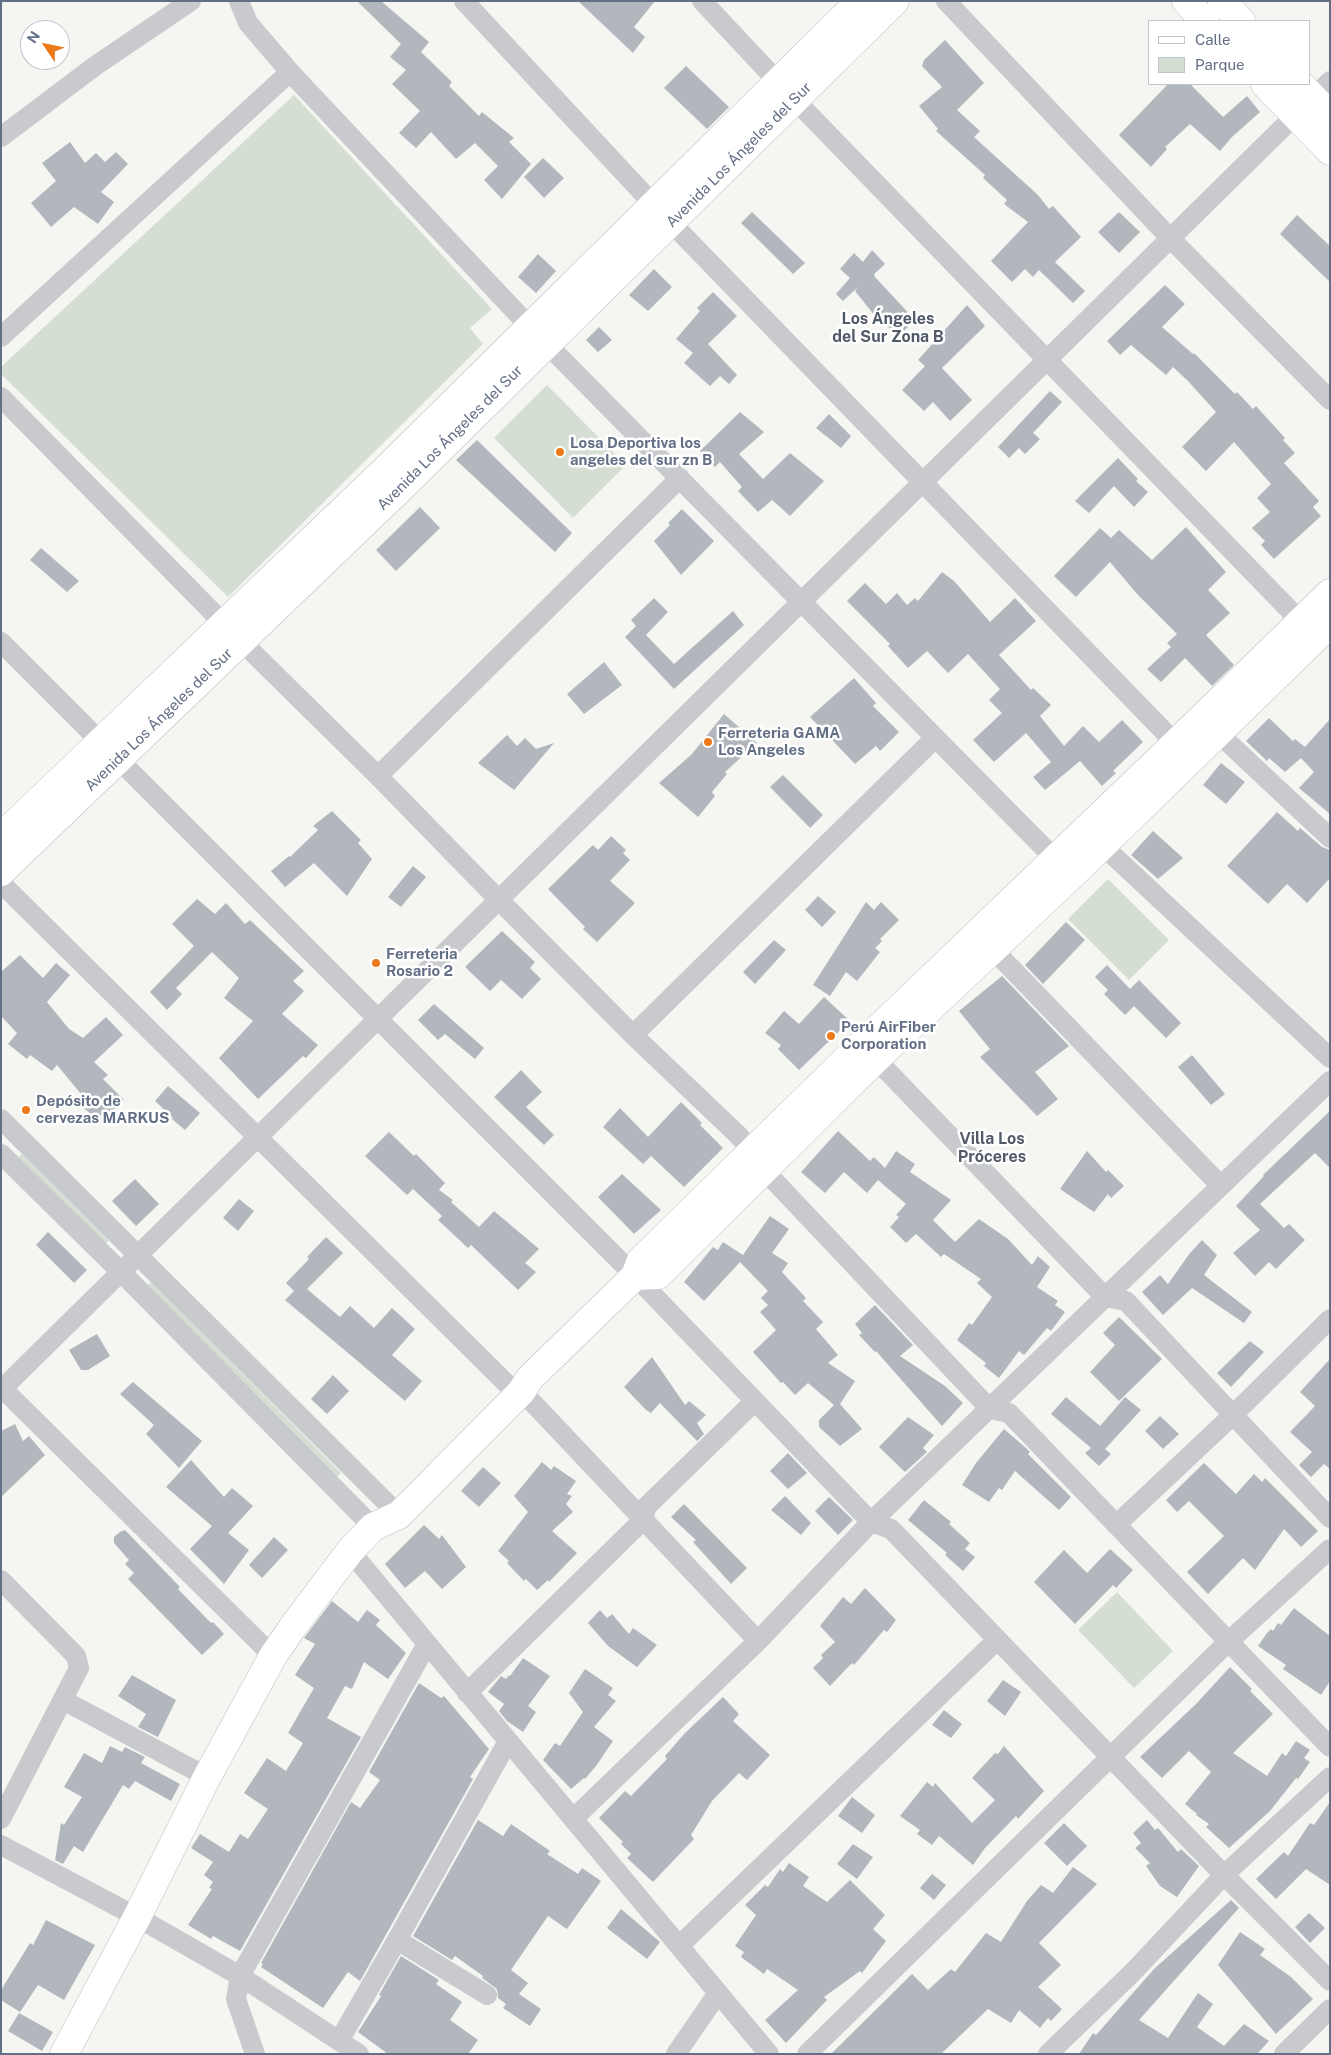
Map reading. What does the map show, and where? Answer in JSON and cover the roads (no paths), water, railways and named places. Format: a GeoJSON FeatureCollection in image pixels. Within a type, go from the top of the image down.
{"type":"FeatureCollection","features":[{"type":"Feature","properties":{"kind":"street"},"geometry":{"type":"LineString","coordinates":[[1,137],[95,66],[191,1]]}},
{"type":"Feature","properties":{"kind":"street"},"geometry":{"type":"LineString","coordinates":[[239,1],[248,23],[290,72],[538,335],[1063,867]]}},
{"type":"Feature","properties":{"kind":"street"},"geometry":{"type":"LineString","coordinates":[[464,1],[663,214],[1184,751]]}},
{"type":"Feature","properties":{"kind":"street"},"geometry":{"type":"LineString","coordinates":[[702,1],[787,92],[1048,359],[1315,627]]}},
{"type":"Feature","properties":{"kind":"street","name":"Avenida Los Ángeles del Sur"},"geometry":{"type":"LineString","coordinates":[[787,92],[860,1]]}},
{"type":"Feature","properties":{"kind":"street","name":"Avenida Los Ángeles del Sur"},"geometry":{"type":"LineString","coordinates":[[1,872],[109,750],[233,632],[787,92],[895,1]]}},
{"type":"Feature","properties":{"kind":"street"},"geometry":{"type":"LineString","coordinates":[[946,1],[1171,239],[1330,400]]}},
{"type":"Feature","properties":{"kind":"street"},"geometry":{"type":"LineString","coordinates":[[1186,1],[1204,20]]}},
{"type":"Feature","properties":{"kind":"street"},"geometry":{"type":"LineString","coordinates":[[1222,1],[1240,20]]}},
{"type":"Feature","properties":{"kind":"street"},"geometry":{"type":"LineString","coordinates":[[1,337],[290,72]]}},
{"type":"Feature","properties":{"kind":"street"},"geometry":{"type":"LineString","coordinates":[[1268,85],[1314,99]]}},
{"type":"Feature","properties":{"kind":"street"},"geometry":{"type":"LineString","coordinates":[[274,1656],[2,1389],[801,601],[1314,99]]}},
{"type":"Feature","properties":{"kind":"street"},"geometry":{"type":"LineString","coordinates":[[1314,99],[1330,151]]}},
{"type":"Feature","properties":{"kind":"street"},"geometry":{"type":"LineString","coordinates":[[1,397],[633,1035],[738,1135],[758,1161],[990,1409],[1008,1413],[1330,1747]]}},
{"type":"Feature","properties":{"kind":"street"},"geometry":{"type":"LineString","coordinates":[[378,776],[680,478]]}},
{"type":"Feature","properties":{"kind":"street"},"geometry":{"type":"LineString","coordinates":[[1063,867],[1102,846],[1184,751],[1218,733],[1315,627],[1330,593]]}},
{"type":"Feature","properties":{"kind":"street"},"geometry":{"type":"LineString","coordinates":[[64,2054],[137,1917],[207,1777],[274,1656],[292,1628],[350,1551],[373,1528],[398,1515],[521,1392],[530,1378],[635,1276],[642,1260],[758,1161],[869,1051],[1315,627]]}},
{"type":"Feature","properties":{"kind":"street"},"geometry":{"type":"LineString","coordinates":[[1,642],[635,1276],[871,1522],[892,1529],[1224,1876],[1330,1981]]}},
{"type":"Feature","properties":{"kind":"street"},"geometry":{"type":"LineString","coordinates":[[1218,733],[1330,838]]}},
{"type":"Feature","properties":{"kind":"street"},"geometry":{"type":"LineString","coordinates":[[633,1035],[935,738]]}},
{"type":"Feature","properties":{"kind":"street"},"geometry":{"type":"LineString","coordinates":[[1,837],[109,750]]}},
{"type":"Feature","properties":{"kind":"street"},"geometry":{"type":"LineString","coordinates":[[1102,846],[1330,1058]]}},
{"type":"Feature","properties":{"kind":"street"},"geometry":{"type":"LineString","coordinates":[[1,883],[508,1385],[521,1392],[644,1519],[758,1641]]}},
{"type":"Feature","properties":{"kind":"street"},"geometry":{"type":"LineString","coordinates":[[986,941],[1221,1186]]}},
{"type":"Feature","properties":{"kind":"street"},"geometry":{"type":"LineString","coordinates":[[869,1051],[1105,1298],[1126,1300],[1330,1518]]}},
{"type":"Feature","properties":{"kind":"street"},"geometry":{"type":"LineString","coordinates":[[573,1819],[758,1641],[871,1522],[1330,1081]]}},
{"type":"Feature","properties":{"kind":"street"},"geometry":{"type":"LineString","coordinates":[[4,1127],[138,1256],[398,1515]]}},
{"type":"Feature","properties":{"kind":"street"},"geometry":{"type":"LineString","coordinates":[[1,1154],[121,1272],[373,1528]]}},
{"type":"Feature","properties":{"kind":"street"},"geometry":{"type":"LineString","coordinates":[[1116,1525],[1234,1414],[1330,1319]]}},
{"type":"Feature","properties":{"kind":"street"},"geometry":{"type":"LineString","coordinates":[[467,1693],[644,1519],[646,1507],[755,1401]]}},
{"type":"Feature","properties":{"kind":"street"},"geometry":{"type":"LineString","coordinates":[[807,2054],[1228,1642],[1330,1549]]}},
{"type":"Feature","properties":{"kind":"street"},"geometry":{"type":"LineString","coordinates":[[350,1551],[769,2054]]}},
{"type":"Feature","properties":{"kind":"street"},"geometry":{"type":"LineString","coordinates":[[1,1580],[76,1656],[79,1668],[2,1812]]}},
{"type":"Feature","properties":{"kind":"street"},"geometry":{"type":"LineString","coordinates":[[679,1946],[997,1640]]}},
{"type":"Feature","properties":{"kind":"street"},"geometry":{"type":"LineString","coordinates":[[255,2054],[236,1999],[240,1976],[427,1644]]}},
{"type":"Feature","properties":{"kind":"street"},"geometry":{"type":"LineString","coordinates":[[63,1700],[207,1777]]}},
{"type":"Feature","properties":{"kind":"street"},"geometry":{"type":"LineString","coordinates":[[339,2041],[508,1741]]}},
{"type":"Feature","properties":{"kind":"street"},"geometry":{"type":"LineString","coordinates":[[1048,2054],[1133,1972],[1224,1876],[1330,1777]]}},
{"type":"Feature","properties":{"kind":"street"},"geometry":{"type":"LineString","coordinates":[[1,1846],[137,1917],[240,1976],[359,2054]]}},
{"type":"Feature","properties":{"kind":"street"},"geometry":{"type":"LineString","coordinates":[[397,1940],[488,1995]]}},
{"type":"Feature","properties":{"kind":"street"},"geometry":{"type":"LineString","coordinates":[[676,2054],[718,1993]]}},
{"type":"Feature","properties":{"kind":"street"},"geometry":{"type":"LineString","coordinates":[[1284,2054],[1330,2009]]}},
{"type":"Feature","properties":{"kind":"place","name":"Losa Deportiva los angeles del sur zn B"},"geometry":{"type":"Point","coordinates":[560,452]}},
{"type":"Feature","properties":{"kind":"place","name":"Ferreteria GAMA Los Angeles"},"geometry":{"type":"Point","coordinates":[708,742]}},
{"type":"Feature","properties":{"kind":"place","name":"Ferreteria Rosario 2"},"geometry":{"type":"Point","coordinates":[376,963]}},
{"type":"Feature","properties":{"kind":"place","name":"Perú AirFiber Corporation"},"geometry":{"type":"Point","coordinates":[831,1036]}},
{"type":"Feature","properties":{"kind":"place","name":"Depósito de cervezas MARKUS"},"geometry":{"type":"Point","coordinates":[26,1110]}},
{"type":"Feature","properties":{"kind":"district","name":"Los Ángeles del Sur Zona B"},"geometry":{"type":"Point","coordinates":[888,328]}},
{"type":"Feature","properties":{"kind":"district","name":"Villa Los Próceres"},"geometry":{"type":"Point","coordinates":[992,1148]}}]}
